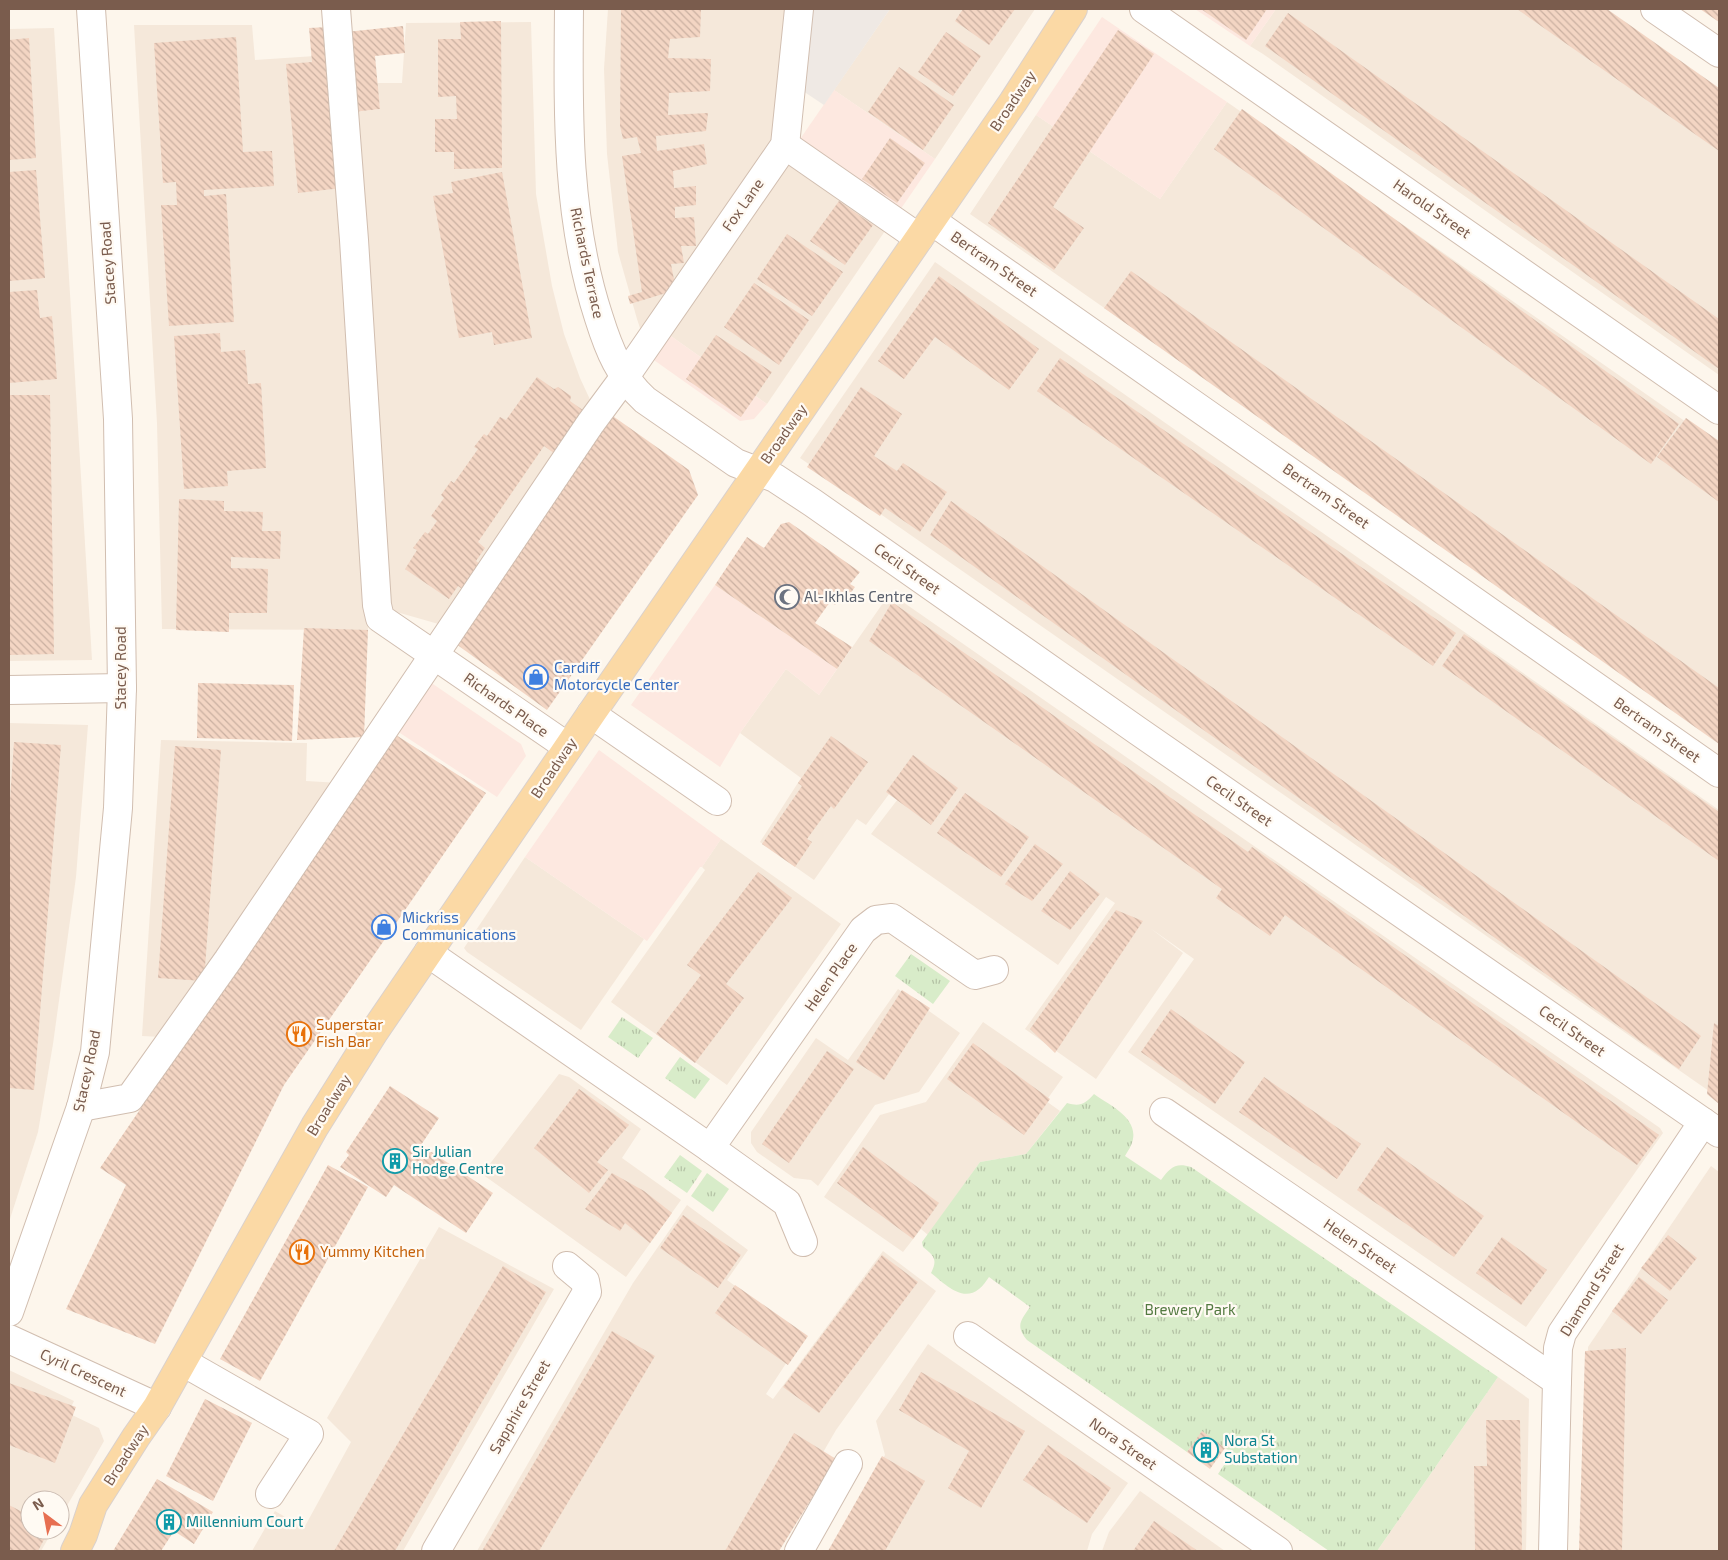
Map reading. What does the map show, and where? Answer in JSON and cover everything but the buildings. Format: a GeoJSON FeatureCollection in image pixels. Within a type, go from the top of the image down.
{"type":"FeatureCollection","features":[{"type":"Feature","properties":{"kind":"main road","name":"Broadway"},"geometry":{"type":"LineString","coordinates":[[75,1551],[93,1506],[157,1407],[315,1126],[374,1032],[1013,102],[1073,9]]}},
{"type":"Feature","properties":{"kind":"street","name":"Stacey Road"},"geometry":{"type":"LineString","coordinates":[[9,1312],[82,1107],[96,1042],[118,808],[122,688],[118,419],[92,9]]}},
{"type":"Feature","properties":{"kind":"street","name":"Richards Place"},"geometry":{"type":"LineString","coordinates":[[336,9],[354,240],[377,605],[380,618],[568,748]]}},
{"type":"Feature","properties":{"kind":"street","name":"Richards Terrace"},"geometry":{"type":"LineString","coordinates":[[569,9],[568,114],[573,199],[593,301],[615,362],[624,378],[645,400],[736,463],[758,472]]}},
{"type":"Feature","properties":{"kind":"street","name":"Fox Lane"},"geometry":{"type":"LineString","coordinates":[[82,1107],[130,1098],[439,658],[590,424],[785,146],[799,9]]}},
{"type":"Feature","properties":{"kind":"street","name":"Harold Street"},"geometry":{"type":"LineString","coordinates":[[1144,9],[1719,410]]}},
{"type":"Feature","properties":{"kind":"street"},"geometry":{"type":"LineString","coordinates":[[1655,9],[1719,53]]}},
{"type":"Feature","properties":{"kind":"street","name":"Bertram Street"},"geometry":{"type":"LineString","coordinates":[[785,146],[925,229],[1719,774]]}},
{"type":"Feature","properties":{"kind":"street","name":"Cecil Street"},"geometry":{"type":"LineString","coordinates":[[758,472],[775,478],[813,503],[1711,1128]]}},
{"type":"Feature","properties":{"kind":"street"},"geometry":{"type":"LineString","coordinates":[[9,690],[122,688]]}},
{"type":"Feature","properties":{"kind":"street"},"geometry":{"type":"LineString","coordinates":[[591,714],[717,801]]}},
{"type":"Feature","properties":{"kind":"street","name":"Helen Place"},"geometry":{"type":"LineString","coordinates":[[710,1148],[864,930],[876,920],[892,918],[975,975],[994,970]]}},
{"type":"Feature","properties":{"kind":"street"},"geometry":{"type":"LineString","coordinates":[[428,953],[787,1203],[803,1242]]}},
{"type":"Feature","properties":{"kind":"street","name":"Helen Street"},"geometry":{"type":"LineString","coordinates":[[1164,1112],[1557,1381]]}},
{"type":"Feature","properties":{"kind":"street","name":"Diamond Street"},"geometry":{"type":"LineString","coordinates":[[1553,1551],[1558,1348],[1562,1333],[1676,1164],[1711,1128]]}},
{"type":"Feature","properties":{"kind":"street","name":"Sapphire Street"},"geometry":{"type":"LineString","coordinates":[[436,1551],[587,1292],[585,1281],[567,1266]]}},
{"type":"Feature","properties":{"kind":"street","name":"Nora Street"},"geometry":{"type":"LineString","coordinates":[[968,1336],[1278,1551]]}},
{"type":"Feature","properties":{"kind":"street","name":"Cyril Crescent"},"geometry":{"type":"LineString","coordinates":[[9,1339],[157,1407]]}},
{"type":"Feature","properties":{"kind":"street"},"geometry":{"type":"LineString","coordinates":[[183,1362],[309,1434],[270,1494]]}},
{"type":"Feature","properties":{"kind":"street"},"geometry":{"type":"LineString","coordinates":[[799,1551],[848,1464]]}},
{"type":"Feature","properties":{"kind":"shaded area"},"geometry":{"type":"Polygon","coordinates":[[[608,9],[792,9],[779,140],[643,337],[618,252],[607,154],[604,69],[608,9]]]}},
{"type":"Feature","properties":{"kind":"shaded area"},"geometry":{"type":"Polygon","coordinates":[[[811,9],[890,9],[824,105],[803,91],[811,9]]]}},
{"type":"Feature","properties":{"kind":"shaded area"},"geometry":{"type":"Polygon","coordinates":[[[890,9],[1035,9],[935,159],[834,90],[890,9]]]}},
{"type":"Feature","properties":{"kind":"shaded area"},"geometry":{"type":"Polygon","coordinates":[[[1195,9],[1276,9],[1250,46],[1195,9]]]}},
{"type":"Feature","properties":{"kind":"shaded area"},"geometry":{"type":"Polygon","coordinates":[[[1276,9],[1603,9],[1719,90],[1719,375],[1250,46],[1276,9]]]}},
{"type":"Feature","properties":{"kind":"shaded area"},"geometry":{"type":"Polygon","coordinates":[[[1102,17],[1227,102],[1160,199],[1036,115],[1102,17]]]}},
{"type":"Feature","properties":{"kind":"shaded area"},"geometry":{"type":"Polygon","coordinates":[[[531,22],[536,194],[552,286],[564,334],[580,378],[593,406],[442,625],[386,609],[354,112],[380,109],[377,83],[402,83],[406,23],[531,22]]]}},
{"type":"Feature","properties":{"kind":"shaded area"},"geometry":{"type":"Polygon","coordinates":[[[134,25],[252,25],[255,60],[330,55],[349,247],[368,630],[162,629],[157,423],[134,25]]]}},
{"type":"Feature","properties":{"kind":"shaded area"},"geometry":{"type":"Polygon","coordinates":[[[54,28],[92,660],[9,661],[9,29],[54,28]]]}},
{"type":"Feature","properties":{"kind":"shaded area"},"geometry":{"type":"Polygon","coordinates":[[[834,90],[935,159],[900,210],[798,142],[834,90]]]}},
{"type":"Feature","properties":{"kind":"shaded area"},"geometry":{"type":"Polygon","coordinates":[[[1227,102],[1719,445],[1719,738],[970,214],[1036,115],[1160,199],[1227,102]]]}},
{"type":"Feature","properties":{"kind":"shaded area"},"geometry":{"type":"Polygon","coordinates":[[[786,161],[887,228],[767,404],[668,334],[786,161]]]}},
{"type":"Feature","properties":{"kind":"shaded area"},"geometry":{"type":"Polygon","coordinates":[[[935,262],[1719,810],[1719,1098],[800,458],[935,262]]]}},
{"type":"Feature","properties":{"kind":"shaded area"},"geometry":{"type":"Polygon","coordinates":[[[668,334],[767,404],[754,419],[740,421],[651,358],[668,334]]]}},
{"type":"Feature","properties":{"kind":"shaded area"},"geometry":{"type":"Polygon","coordinates":[[[715,585],[837,669],[819,695],[786,669],[740,733],[720,767],[631,705],[715,585]]]}},
{"type":"Feature","properties":{"kind":"shaded area"},"geometry":{"type":"Polygon","coordinates":[[[890,593],[1660,1128],[1663,1133],[1526,1327],[1128,1052],[1194,959],[1150,928],[1183,953],[1096,1079],[1025,1029],[1115,903],[1106,897],[1058,965],[871,834],[901,795],[913,762],[866,825],[857,819],[814,880],[760,842],[801,778],[740,733],[786,669],[819,695],[890,593]]]}},
{"type":"Feature","properties":{"kind":"shaded area"},"geometry":{"type":"Polygon","coordinates":[[[430,682],[521,744],[526,756],[497,797],[397,731],[430,682]]]}},
{"type":"Feature","properties":{"kind":"shaded area"},"geometry":{"type":"Polygon","coordinates":[[[9,723],[88,725],[76,877],[53,1044],[38,1132],[9,1222],[9,723]]]}},
{"type":"Feature","properties":{"kind":"shaded area"},"geometry":{"type":"Polygon","coordinates":[[[161,740],[307,743],[306,781],[340,783],[162,1037],[142,1036],[161,740]]]}},
{"type":"Feature","properties":{"kind":"shaded area"},"geometry":{"type":"Polygon","coordinates":[[[599,750],[721,839],[647,941],[525,857],[599,750]]]}},
{"type":"Feature","properties":{"kind":"shaded area"},"geometry":{"type":"Polygon","coordinates":[[[721,839],[841,924],[727,1085],[611,1002],[705,870],[702,867],[721,839]]]}},
{"type":"Feature","properties":{"kind":"shaded area"},"geometry":{"type":"Polygon","coordinates":[[[525,857],[644,939],[581,1030],[467,952],[464,948],[525,857]]]}},
{"type":"Feature","properties":{"kind":"shaded area"},"geometry":{"type":"Polygon","coordinates":[[[898,989],[960,1033],[919,1092],[875,1105],[818,1186],[811,1180],[794,1178],[757,1152],[751,1143],[751,1132],[816,1038],[848,1060],[898,989]]]}},
{"type":"Feature","properties":{"kind":"shaded area"},"geometry":{"type":"Polygon","coordinates":[[[983,1022],[1063,1077],[1046,1101],[1060,1111],[1026,1154],[980,1162],[928,1235],[921,1229],[903,1252],[824,1197],[880,1115],[926,1102],[983,1022]]]}},
{"type":"Feature","properties":{"kind":"shaded area"},"geometry":{"type":"Polygon","coordinates":[[[559,1074],[569,1077],[641,1129],[622,1158],[681,1200],[626,1277],[482,1174],[559,1074]]]}},
{"type":"Feature","properties":{"kind":"shaded area"},"geometry":{"type":"Polygon","coordinates":[[[1711,1166],[1719,1172],[1719,1551],[1583,1551],[1588,1347],[1711,1166]]]}},
{"type":"Feature","properties":{"kind":"shaded area"},"geometry":{"type":"Polygon","coordinates":[[[687,1205],[748,1250],[727,1280],[804,1336],[766,1394],[773,1399],[883,1251],[936,1291],[836,1430],[766,1551],[477,1551],[633,1283],[687,1205]]]}},
{"type":"Feature","properties":{"kind":"shaded area"},"geometry":{"type":"Polygon","coordinates":[[[439,1227],[554,1289],[403,1551],[252,1551],[275,1511],[304,1528],[351,1442],[327,1418],[439,1227]]]}},
{"type":"Feature","properties":{"kind":"shaded area"},"geometry":{"type":"Polygon","coordinates":[[[928,1344],[1128,1483],[1092,1534],[1087,1551],[830,1551],[885,1455],[876,1421],[928,1344]]]}},
{"type":"Feature","properties":{"kind":"shaded area"},"geometry":{"type":"Polygon","coordinates":[[[9,1370],[74,1401],[68,1413],[99,1428],[104,1441],[70,1500],[70,1490],[20,1490],[20,1540],[47,1540],[41,1551],[9,1551],[9,1370]]]}},
{"type":"Feature","properties":{"kind":"shaded area"},"geometry":{"type":"Polygon","coordinates":[[[1498,1377],[1529,1399],[1526,1551],[1377,1551],[1498,1377]]]}},
{"type":"Feature","properties":{"kind":"shaded area"},"geometry":{"type":"Polygon","coordinates":[[[1140,1491],[1225,1551],[1102,1551],[1109,1532],[1140,1491]]]}},
{"type":"Feature","properties":{"kind":"green space"},"geometry":{"type":"Polygon","coordinates":[[[911,954],[950,981],[933,1004],[895,976],[911,954]]]}},
{"type":"Feature","properties":{"kind":"green space"},"geometry":{"type":"Polygon","coordinates":[[[622,1017],[653,1038],[638,1058],[608,1037],[622,1017]]]}},
{"type":"Feature","properties":{"kind":"green space"},"geometry":{"type":"Polygon","coordinates":[[[680,1057],[710,1079],[695,1099],[665,1078],[680,1057]]]}},
{"type":"Feature","properties":{"kind":"green space","name":"Brewery Park"},"geometry":{"type":"Polygon","coordinates":[[[1094,1094],[1121,1112],[1131,1124],[1133,1139],[1125,1156],[1161,1180],[1173,1167],[1181,1165],[1191,1167],[1498,1377],[1377,1551],[1329,1551],[1218,1474],[1232,1453],[1202,1432],[1187,1452],[1027,1340],[1020,1327],[1030,1307],[989,1277],[979,1289],[973,1293],[966,1294],[947,1286],[931,1273],[934,1258],[923,1247],[922,1242],[980,1162],[1026,1154],[1067,1103],[1082,1104],[1094,1094]]]}},
{"type":"Feature","properties":{"kind":"green space"},"geometry":{"type":"Polygon","coordinates":[[[680,1155],[702,1171],[687,1193],[664,1177],[680,1155]]]}},
{"type":"Feature","properties":{"kind":"green space"},"geometry":{"type":"Polygon","coordinates":[[[707,1173],[729,1189],[713,1212],[691,1196],[707,1173]]]}},
{"type":"Feature","properties":{"kind":"place","name":"Al-Ikhlas Centre"},"geometry":{"type":"Point","coordinates":[787,597]}},
{"type":"Feature","properties":{"kind":"place","name":"Cardiff Motorcycle Center"},"geometry":{"type":"Point","coordinates":[536,677]}},
{"type":"Feature","properties":{"kind":"place","name":"Mickriss Communications"},"geometry":{"type":"Point","coordinates":[384,927]}},
{"type":"Feature","properties":{"kind":"place","name":"Superstar Fish Bar"},"geometry":{"type":"Point","coordinates":[299,1034]}},
{"type":"Feature","properties":{"kind":"place","name":"Sir Julian Hodge Centre"},"geometry":{"type":"Point","coordinates":[395,1161]}},
{"type":"Feature","properties":{"kind":"place","name":"Yummy Kitchen"},"geometry":{"type":"Point","coordinates":[302,1252]}},
{"type":"Feature","properties":{"kind":"place","name":"Nora St Substation"},"geometry":{"type":"Point","coordinates":[1206,1450]}},
{"type":"Feature","properties":{"kind":"place","name":"Millennium Court"},"geometry":{"type":"Point","coordinates":[169,1522]}}]}
